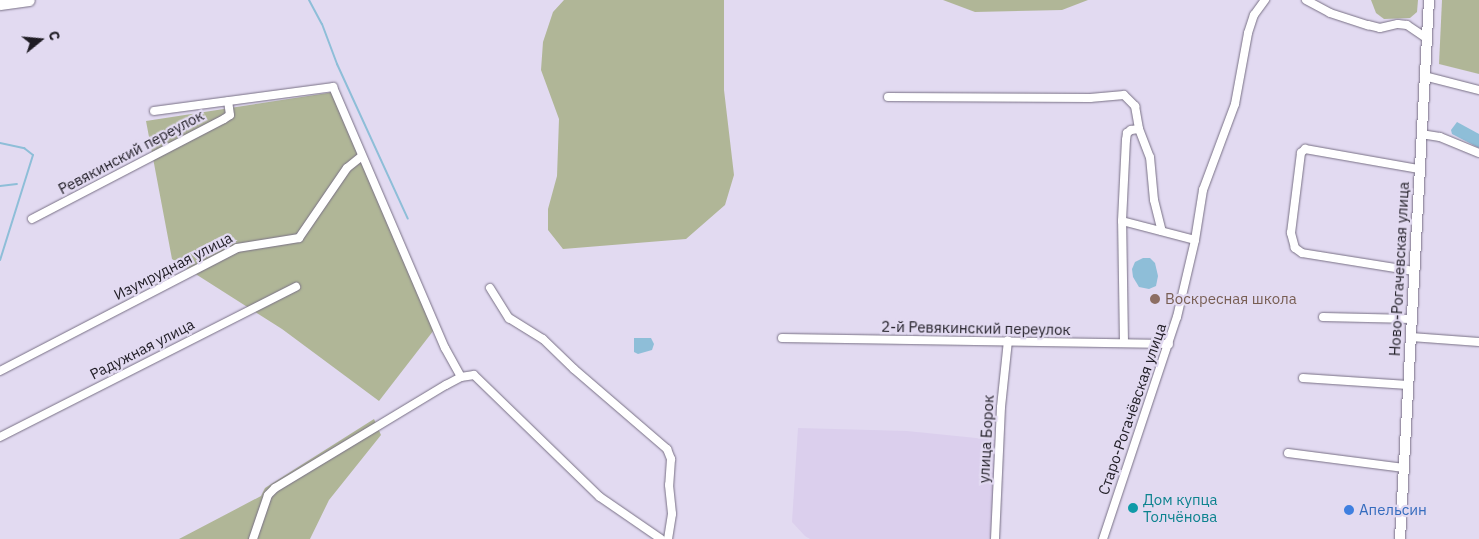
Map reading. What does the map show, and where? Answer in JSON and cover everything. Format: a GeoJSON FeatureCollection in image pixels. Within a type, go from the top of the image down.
{"type":"FeatureCollection","features":[{"type":"Feature","properties":{"kind":"highway"},"geometry":{"type":"LineString","coordinates":[[0,4],[29,0]]}},
{"type":"Feature","properties":{"kind":"main road","name":"Ново-Рогачевская улица"},"geometry":{"type":"LineString","coordinates":[[1400,539],[1429,0]]}},
{"type":"Feature","properties":{"kind":"street","name":"Старо-Рогачёвская улица"},"geometry":{"type":"LineString","coordinates":[[1104,539],[1169,344],[1184,290],[1208,171],[1235,104],[1248,33],[1254,15],[1265,0]]}},
{"type":"Feature","properties":{"kind":"street"},"geometry":{"type":"LineString","coordinates":[[1306,0],[1330,13],[1380,28],[1398,24],[1407,25],[1426,38]]}},
{"type":"Feature","properties":{"kind":"street"},"geometry":{"type":"LineString","coordinates":[[1424,76],[1479,90]]}},
{"type":"Feature","properties":{"kind":"street"},"geometry":{"type":"LineString","coordinates":[[154,111],[333,87],[445,348],[461,377]]}},
{"type":"Feature","properties":{"kind":"street"},"geometry":{"type":"LineString","coordinates":[[888,96],[1090,98],[1124,94],[1134,106],[1139,129],[1150,157],[1154,200],[1162,231]]}},
{"type":"Feature","properties":{"kind":"street","name":"Ревякинский переулок"},"geometry":{"type":"LineString","coordinates":[[32,219],[224,119],[230,115],[228,101]]}},
{"type":"Feature","properties":{"kind":"street"},"geometry":{"type":"LineString","coordinates":[[1124,343],[1122,221],[1126,140],[1127,133],[1131,130],[1139,129]]}},
{"type":"Feature","properties":{"kind":"street"},"geometry":{"type":"LineString","coordinates":[[1421,134],[1440,136],[1479,153]]}},
{"type":"Feature","properties":{"kind":"street"},"geometry":{"type":"LineString","coordinates":[[1414,272],[1302,253],[1295,248],[1292,233],[1302,150],[1306,149],[1419,169]]}},
{"type":"Feature","properties":{"kind":"street","name":"Изумрудная улица"},"geometry":{"type":"LineString","coordinates":[[0,371],[237,248],[299,238],[348,168],[362,156]]}},
{"type":"Feature","properties":{"kind":"street"},"geometry":{"type":"LineString","coordinates":[[1122,221],[1195,240]]}},
{"type":"Feature","properties":{"kind":"street","name":"Радужная улица"},"geometry":{"type":"LineString","coordinates":[[0,437],[296,287]]}},
{"type":"Feature","properties":{"kind":"street"},"geometry":{"type":"LineString","coordinates":[[490,288],[509,318],[543,339],[574,369],[667,449],[671,459],[669,485],[672,514],[668,539]]}},
{"type":"Feature","properties":{"kind":"street"},"geometry":{"type":"LineString","coordinates":[[1323,317],[1412,319]]}},
{"type":"Feature","properties":{"kind":"street"},"geometry":{"type":"LineString","coordinates":[[1411,337],[1479,342]]}},
{"type":"Feature","properties":{"kind":"street","name":"2-й Ревякинский переулок"},"geometry":{"type":"LineString","coordinates":[[782,338],[1008,340],[1169,344]]}},
{"type":"Feature","properties":{"kind":"street","name":"улица Борок"},"geometry":{"type":"LineString","coordinates":[[995,539],[1001,407],[1008,340]]}},
{"type":"Feature","properties":{"kind":"street"},"geometry":{"type":"LineString","coordinates":[[253,539],[268,495],[275,488],[461,377],[474,375],[594,492],[661,539]]}},
{"type":"Feature","properties":{"kind":"street"},"geometry":{"type":"LineString","coordinates":[[1304,378],[1408,385]]}},
{"type":"Feature","properties":{"kind":"street"},"geometry":{"type":"LineString","coordinates":[[1288,453],[1404,468]]}},
{"type":"Feature","properties":{"kind":"shaded area"},"geometry":{"type":"Polygon","coordinates":[[[798,428],[907,431],[996,440],[992,539],[810,539],[792,522],[798,428]]]}},
{"type":"Feature","properties":{"kind":"green space"},"geometry":{"type":"Polygon","coordinates":[[[564,0],[724,0],[724,90],[734,175],[725,205],[686,239],[563,249],[548,230],[548,209],[557,176],[559,119],[541,70],[543,42],[553,12],[564,0]]]}},
{"type":"Feature","properties":{"kind":"green space"},"geometry":{"type":"Polygon","coordinates":[[[943,0],[1088,0],[1062,10],[975,12],[943,0]]]}},
{"type":"Feature","properties":{"kind":"green space"},"geometry":{"type":"Polygon","coordinates":[[[1371,0],[1418,0],[1417,12],[1410,18],[1384,19],[1376,13],[1371,0]]]}},
{"type":"Feature","properties":{"kind":"green space"},"geometry":{"type":"Polygon","coordinates":[[[1442,0],[1479,0],[1479,74],[1439,64],[1442,0]]]}},
{"type":"Feature","properties":{"kind":"green space"},"geometry":{"type":"Polygon","coordinates":[[[334,92],[437,326],[379,401],[282,329],[172,259],[146,121],[334,92]]]}},
{"type":"Feature","properties":{"kind":"green space"},"geometry":{"type":"Polygon","coordinates":[[[374,419],[381,435],[329,500],[310,539],[179,539],[261,496],[265,488],[374,419]]]}},
{"type":"Feature","properties":{"kind":"water"},"geometry":{"type":"Polygon","coordinates":[[[1457,122],[1479,134],[1479,148],[1452,134],[1451,130],[1457,122]]]}},
{"type":"Feature","properties":{"kind":"water"},"geometry":{"type":"Polygon","coordinates":[[[1143,258],[1150,258],[1155,263],[1158,276],[1156,286],[1149,289],[1139,287],[1133,277],[1132,269],[1135,262],[1143,258]]]}},
{"type":"Feature","properties":{"kind":"water"},"geometry":{"type":"Polygon","coordinates":[[[634,338],[651,338],[654,344],[652,350],[638,354],[634,352],[634,338]]]}},
{"type":"Feature","properties":{"kind":"waterway"},"geometry":{"type":"LineString","coordinates":[[309,0],[322,24],[337,64],[408,219]]}},
{"type":"Feature","properties":{"kind":"waterway"},"geometry":{"type":"LineString","coordinates":[[0,143],[24,148],[33,155],[0,260]]}},
{"type":"Feature","properties":{"kind":"waterway"},"geometry":{"type":"LineString","coordinates":[[0,186],[17,184]]}},
{"type":"Feature","properties":{"kind":"place","name":"Воскресная школа"},"geometry":{"type":"Point","coordinates":[1155,299]}},
{"type":"Feature","properties":{"kind":"place","name":"Дом купца Толчёнова"},"geometry":{"type":"Point","coordinates":[1133,508]}},
{"type":"Feature","properties":{"kind":"place","name":"Апельсин"},"geometry":{"type":"Point","coordinates":[1349,510]}}]}
